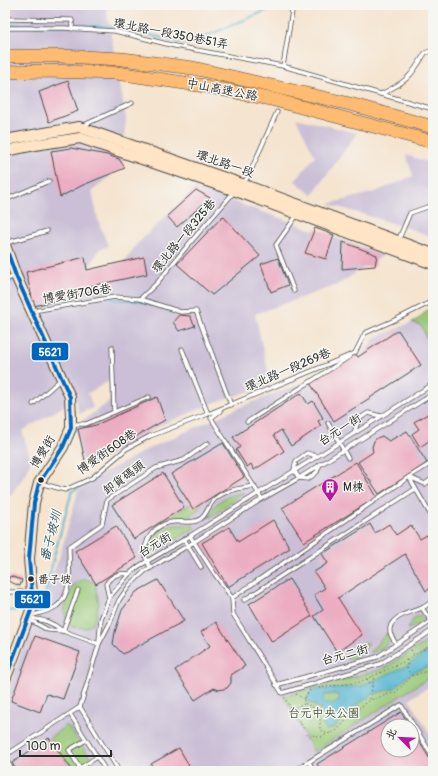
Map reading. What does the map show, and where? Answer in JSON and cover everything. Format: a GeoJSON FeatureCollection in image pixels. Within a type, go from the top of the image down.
{"type":"FeatureCollection","features":[{"type":"Feature","properties":{"kind":"highway","name":"中山高速公路"},"geometry":{"type":"LineString","coordinates":[[5,56],[60,56],[122,59],[193,68],[350,104],[433,128]]}},
{"type":"Feature","properties":{"kind":"highway","name":"中山高速公路"},"geometry":{"type":"LineString","coordinates":[[5,72],[46,71],[117,73],[205,86],[275,100],[433,142]]}},
{"type":"Feature","properties":{"kind":"street","name":"環北路一段"},"geometry":{"type":"LineString","coordinates":[[5,140],[80,127],[239,187],[433,254]]}},
{"type":"Feature","properties":{"kind":"street","name":"環北路一段"},"geometry":{"type":"LineString","coordinates":[[5,151],[80,138],[239,187],[298,214],[433,264]]}},
{"type":"Feature","properties":{"kind":"street","name":"博愛街"},"geometry":{"type":"LineString","coordinates":[[5,245],[16,276],[61,380],[70,397],[71,424],[63,447],[39,483],[34,503],[29,559],[33,605],[5,680]]}},
{"type":"Feature","properties":{"kind":"lane"},"geometry":{"type":"LineString","coordinates":[[283,66],[293,5]]}},
{"type":"Feature","properties":{"kind":"lane"},"geometry":{"type":"LineString","coordinates":[[5,19],[72,20],[72,29]]}},
{"type":"Feature","properties":{"kind":"lane","name":"環北路一段350巷51弄"},"geometry":{"type":"LineString","coordinates":[[5,28],[115,31],[175,46],[283,66],[433,109]]}},
{"type":"Feature","properties":{"kind":"lane"},"geometry":{"type":"LineString","coordinates":[[381,94],[400,85],[415,70],[425,53],[433,50]]}},
{"type":"Feature","properties":{"kind":"lane"},"geometry":{"type":"LineString","coordinates":[[80,127],[132,103]]}},
{"type":"Feature","properties":{"kind":"lane","name":"環北路一段325巷"},"geometry":{"type":"LineString","coordinates":[[140,299],[157,283],[188,245],[248,177],[277,112]]}},
{"type":"Feature","properties":{"kind":"lane"},"geometry":{"type":"LineString","coordinates":[[5,200],[49,181]]}},
{"type":"Feature","properties":{"kind":"lane"},"geometry":{"type":"LineString","coordinates":[[398,242],[410,213],[433,205]]}},
{"type":"Feature","properties":{"kind":"lane"},"geometry":{"type":"LineString","coordinates":[[294,291],[276,245],[298,214]]}},
{"type":"Feature","properties":{"kind":"lane"},"geometry":{"type":"LineString","coordinates":[[5,245],[47,231]]}},
{"type":"Feature","properties":{"kind":"lane"},"geometry":{"type":"LineString","coordinates":[[5,280],[16,276]]}},
{"type":"Feature","properties":{"kind":"lane","name":"博愛街706巷"},"geometry":{"type":"LineString","coordinates":[[32,311],[115,297],[140,299],[181,312],[196,311],[231,405]]}},
{"type":"Feature","properties":{"kind":"lane","name":"環北路一段269巷"},"geometry":{"type":"LineString","coordinates":[[231,405],[355,353],[365,332],[404,316],[433,301]]}},
{"type":"Feature","properties":{"kind":"lane"},"geometry":{"type":"LineString","coordinates":[[112,347],[114,412]]}},
{"type":"Feature","properties":{"kind":"lane"},"geometry":{"type":"LineString","coordinates":[[182,349],[208,414]]}},
{"type":"Feature","properties":{"kind":"lane"},"geometry":{"type":"LineString","coordinates":[[247,422],[351,355]]}},
{"type":"Feature","properties":{"kind":"lane"},"geometry":{"type":"LineString","coordinates":[[433,371],[433,376]]}},
{"type":"Feature","properties":{"kind":"lane"},"geometry":{"type":"LineString","coordinates":[[33,404],[61,380]]}},
{"type":"Feature","properties":{"kind":"lane","name":"台元一街"},"geometry":{"type":"LineString","coordinates":[[258,492],[433,384]]}},
{"type":"Feature","properties":{"kind":"lane","name":"台元一街"},"geometry":{"type":"LineString","coordinates":[[298,478],[308,479],[317,472],[320,464],[433,394]]}},
{"type":"Feature","properties":{"kind":"lane"},"geometry":{"type":"LineString","coordinates":[[71,424],[86,424],[149,397]]}},
{"type":"Feature","properties":{"kind":"lane","name":"博愛街608巷"},"geometry":{"type":"LineString","coordinates":[[39,483],[65,490],[92,478],[126,449],[150,436],[231,405]]}},
{"type":"Feature","properties":{"kind":"lane"},"geometry":{"type":"LineString","coordinates":[[396,407],[400,414]]}},
{"type":"Feature","properties":{"kind":"lane"},"geometry":{"type":"LineString","coordinates":[[224,408],[211,418],[262,499],[298,478],[294,470],[296,462],[307,453],[316,456]]}},
{"type":"Feature","properties":{"kind":"lane"},"geometry":{"type":"LineString","coordinates":[[353,434],[359,419],[368,413],[381,416]]}},
{"type":"Feature","properties":{"kind":"lane"},"geometry":{"type":"LineString","coordinates":[[328,423],[348,458]]}},
{"type":"Feature","properties":{"kind":"lane","name":"卸貨碼頭"},"geometry":{"type":"LineString","coordinates":[[27,618],[56,606],[67,594],[69,547],[102,524],[106,500],[156,468],[184,460],[208,443]]}},
{"type":"Feature","properties":{"kind":"lane"},"geometry":{"type":"LineString","coordinates":[[232,598],[433,462]]}},
{"type":"Feature","properties":{"kind":"lane"},"geometry":{"type":"LineString","coordinates":[[409,477],[425,484],[433,478]]}},
{"type":"Feature","properties":{"kind":"lane"},"geometry":{"type":"LineString","coordinates":[[409,477],[433,519]]}},
{"type":"Feature","properties":{"kind":"lane"},"geometry":{"type":"LineString","coordinates":[[151,568],[146,561],[146,545],[150,534],[160,526],[171,522],[197,521],[204,516],[209,506],[216,498],[227,492],[254,486]]}},
{"type":"Feature","properties":{"kind":"lane"},"geometry":{"type":"LineString","coordinates":[[244,600],[415,489]]}},
{"type":"Feature","properties":{"kind":"lane","name":"台元街"},"geometry":{"type":"LineString","coordinates":[[99,644],[101,619],[109,598],[129,574],[146,561],[190,536],[258,492]]}},
{"type":"Feature","properties":{"kind":"lane","name":"台元街"},"geometry":{"type":"LineString","coordinates":[[80,707],[99,644],[110,623],[119,600],[130,585],[151,568],[262,499]]}},
{"type":"Feature","properties":{"kind":"lane"},"geometry":{"type":"LineString","coordinates":[[200,519],[204,526]]}},
{"type":"Feature","properties":{"kind":"lane"},"geometry":{"type":"LineString","coordinates":[[190,536],[232,598],[233,614],[282,693]]}},
{"type":"Feature","properties":{"kind":"lane"},"geometry":{"type":"LineString","coordinates":[[184,539],[202,567]]}},
{"type":"Feature","properties":{"kind":"lane"},"geometry":{"type":"LineString","coordinates":[[109,598],[106,584],[109,579],[122,573],[129,574]]}},
{"type":"Feature","properties":{"kind":"lane"},"geometry":{"type":"LineString","coordinates":[[63,631],[78,590]]}},
{"type":"Feature","properties":{"kind":"lane"},"geometry":{"type":"LineString","coordinates":[[5,592],[32,592]]}},
{"type":"Feature","properties":{"kind":"lane"},"geometry":{"type":"LineString","coordinates":[[396,644],[390,634],[391,626],[395,620],[404,614],[422,608],[433,601]]}},
{"type":"Feature","properties":{"kind":"lane"},"geometry":{"type":"LineString","coordinates":[[422,608],[432,621]]}},
{"type":"Feature","properties":{"kind":"lane"},"geometry":{"type":"LineString","coordinates":[[27,618],[43,620],[56,625],[63,631]]}},
{"type":"Feature","properties":{"kind":"lane"},"geometry":{"type":"LineString","coordinates":[[27,618],[48,630],[63,631],[99,644]]}},
{"type":"Feature","properties":{"kind":"lane","name":"台元二街"},"geometry":{"type":"LineString","coordinates":[[276,685],[376,657],[432,621]]}},
{"type":"Feature","properties":{"kind":"lane","name":"台元二街"},"geometry":{"type":"LineString","coordinates":[[282,693],[380,664],[433,630]]}},
{"type":"Feature","properties":{"kind":"lane"},"geometry":{"type":"LineString","coordinates":[[294,771],[401,705],[433,757]]}},
{"type":"Feature","properties":{"kind":"lane"},"geometry":{"type":"LineString","coordinates":[[11,752],[80,707],[119,771]]}},
{"type":"Feature","properties":{"kind":"lane"},"geometry":{"type":"LineString","coordinates":[[70,714],[106,771]]}},
{"type":"Feature","properties":{"kind":"lane"},"geometry":{"type":"LineString","coordinates":[[86,740],[69,750],[80,768],[97,757]]}},
{"type":"Feature","properties":{"kind":"lane"},"geometry":{"type":"LineString","coordinates":[[5,758],[13,771]]}},
{"type":"Feature","properties":{"kind":"lane"},"geometry":{"type":"LineString","coordinates":[[309,762],[314,771]]}},
{"type":"Feature","properties":{"kind":"path"},"geometry":{"type":"LineString","coordinates":[[304,703],[304,699],[309,690],[314,688],[360,682],[407,660],[433,644]]}},
{"type":"Feature","properties":{"kind":"path"},"geometry":{"type":"LineString","coordinates":[[409,646],[414,655]]}},
{"type":"Feature","properties":{"kind":"path"},"geometry":{"type":"LineString","coordinates":[[407,660],[407,669],[412,676]]}},
{"type":"Feature","properties":{"kind":"path"},"geometry":{"type":"LineString","coordinates":[[282,693],[309,737],[312,735],[322,737],[336,730],[354,712],[370,700],[396,692],[412,676],[433,669]]}},
{"type":"Feature","properties":{"kind":"path"},"geometry":{"type":"LineString","coordinates":[[370,700],[374,675]]}},
{"type":"Feature","properties":{"kind":"path"},"geometry":{"type":"LineString","coordinates":[[366,679],[372,686]]}},
{"type":"Feature","properties":{"kind":"path"},"geometry":{"type":"LineString","coordinates":[[290,690],[304,699]]}},
{"type":"Feature","properties":{"kind":"path"},"geometry":{"type":"LineString","coordinates":[[304,703],[318,710],[320,717],[320,730],[327,734]]}},
{"type":"Feature","properties":{"kind":"path"},"geometry":{"type":"LineString","coordinates":[[292,709],[304,703]]}},
{"type":"Feature","properties":{"kind":"shaded area"},"geometry":{"type":"Polygon","coordinates":[[[5,5],[114,5],[106,7],[126,118],[122,167],[92,191],[98,220],[108,246],[100,249],[88,269],[124,262],[136,245],[195,188],[384,255],[337,285],[255,314],[271,385],[221,400],[163,424],[84,470],[75,426],[109,402],[109,381],[88,393],[93,408],[79,414],[76,399],[22,431],[31,460],[24,476],[13,492],[5,500],[5,5]]]}},
{"type":"Feature","properties":{"kind":"shaded area"},"geometry":{"type":"Polygon","coordinates":[[[296,118],[357,133],[312,195],[295,181],[315,156],[296,118]]]}},
{"type":"Feature","properties":{"kind":"shaded area"},"geometry":{"type":"Polygon","coordinates":[[[406,155],[433,164],[433,237],[329,204],[375,192],[413,176],[406,155]]]}},
{"type":"Feature","properties":{"kind":"shaded area"},"geometry":{"type":"Polygon","coordinates":[[[433,305],[433,684],[409,699],[433,739],[433,771],[5,771],[5,700],[32,620],[59,559],[78,491],[104,473],[150,448],[245,405],[355,363],[375,338],[417,320],[433,305]]]}},
{"type":"Feature","properties":{"kind":"green space"},"geometry":{"type":"Polygon","coordinates":[[[433,305],[433,344],[426,337],[422,326],[412,322],[417,320],[433,305]]]}},
{"type":"Feature","properties":{"kind":"green space"},"geometry":{"type":"Polygon","coordinates":[[[245,492],[210,518],[218,502],[233,495],[245,492]]]}},
{"type":"Feature","properties":{"kind":"green space"},"geometry":{"type":"Polygon","coordinates":[[[203,502],[192,515],[183,518],[165,519],[190,504],[203,502]]]}},
{"type":"Feature","properties":{"kind":"green space"},"geometry":{"type":"Polygon","coordinates":[[[177,525],[193,525],[195,528],[152,553],[149,551],[152,540],[158,532],[167,527],[177,525]]]}},
{"type":"Feature","properties":{"kind":"green space"},"geometry":{"type":"Polygon","coordinates":[[[85,579],[95,583],[99,604],[96,616],[92,624],[86,628],[72,627],[67,622],[64,611],[72,587],[76,583],[85,579]]]}},
{"type":"Feature","properties":{"kind":"green space"},"geometry":{"type":"Polygon","coordinates":[[[420,616],[423,618],[421,624],[408,629],[414,619],[420,616]]]}},
{"type":"Feature","properties":{"kind":"green space"},"geometry":{"type":"Polygon","coordinates":[[[389,634],[392,640],[382,649],[369,653],[385,635],[389,634]]]}},
{"type":"Feature","properties":{"kind":"green space","name":"台元中央公園"},"geometry":{"type":"Polygon","coordinates":[[[433,638],[433,675],[314,752],[284,696],[383,669],[433,638]]]}},
{"type":"Feature","properties":{"kind":"green space"},"geometry":{"type":"Polygon","coordinates":[[[365,643],[369,643],[363,652],[354,658],[347,659],[346,657],[365,643]]]}},
{"type":"Feature","properties":{"kind":"green space"},"geometry":{"type":"Polygon","coordinates":[[[67,725],[100,771],[73,771],[49,738],[67,725]]]}},
{"type":"Feature","properties":{"kind":"water"},"geometry":{"type":"Polygon","coordinates":[[[433,648],[433,665],[411,673],[395,688],[373,694],[352,708],[334,728],[328,730],[323,726],[321,709],[307,701],[312,690],[361,686],[408,665],[433,648]],[[334,694],[325,695],[322,699],[328,703],[332,703],[339,701],[340,696],[334,694]]]}},
{"type":"Feature","properties":{"kind":"building"},"geometry":{"type":"Polygon","coordinates":[[[68,81],[78,111],[49,122],[39,92],[68,81]]]}},
{"type":"Feature","properties":{"kind":"building"},"geometry":{"type":"Polygon","coordinates":[[[71,148],[107,155],[119,159],[125,168],[83,185],[60,197],[51,151],[71,148]]]}},
{"type":"Feature","properties":{"kind":"building"},"geometry":{"type":"Polygon","coordinates":[[[196,190],[210,198],[177,227],[167,216],[196,190]]]}},
{"type":"Feature","properties":{"kind":"building"},"geometry":{"type":"Polygon","coordinates":[[[223,216],[260,256],[212,295],[177,264],[223,216]]]}},
{"type":"Feature","properties":{"kind":"building"},"geometry":{"type":"Polygon","coordinates":[[[315,228],[334,235],[326,259],[305,253],[315,228]]]}},
{"type":"Feature","properties":{"kind":"building"},"geometry":{"type":"Polygon","coordinates":[[[343,242],[377,255],[375,266],[342,269],[343,242]]]}},
{"type":"Feature","properties":{"kind":"building"},"geometry":{"type":"Polygon","coordinates":[[[85,257],[87,270],[144,257],[147,274],[91,286],[93,291],[34,306],[26,272],[85,257]]]}},
{"type":"Feature","properties":{"kind":"building"},"geometry":{"type":"Polygon","coordinates":[[[278,258],[288,285],[271,292],[261,264],[278,258]]]}},
{"type":"Feature","properties":{"kind":"building"},"geometry":{"type":"Polygon","coordinates":[[[179,315],[190,316],[195,326],[179,331],[173,322],[179,315]]]}},
{"type":"Feature","properties":{"kind":"building"},"geometry":{"type":"Polygon","coordinates":[[[398,330],[421,365],[334,421],[310,383],[356,354],[358,357],[398,330]]]}},
{"type":"Feature","properties":{"kind":"building"},"geometry":{"type":"Polygon","coordinates":[[[301,393],[308,404],[313,401],[323,418],[318,421],[321,426],[291,446],[281,430],[274,435],[284,451],[254,470],[251,464],[247,467],[236,450],[240,447],[233,437],[301,393]]]}},
{"type":"Feature","properties":{"kind":"building"},"geometry":{"type":"Polygon","coordinates":[[[157,397],[165,420],[117,447],[102,458],[86,465],[78,429],[96,425],[157,397]]]}},
{"type":"Feature","properties":{"kind":"building"},"geometry":{"type":"Polygon","coordinates":[[[433,411],[433,438],[420,447],[412,434],[419,429],[414,422],[433,411]]]}},
{"type":"Feature","properties":{"kind":"building"},"geometry":{"type":"Polygon","coordinates":[[[407,431],[427,463],[379,494],[358,462],[373,452],[372,447],[377,438],[382,436],[389,441],[407,431]]]}},
{"type":"Feature","properties":{"kind":"building"},"geometry":{"type":"Polygon","coordinates":[[[223,443],[244,477],[193,509],[171,474],[223,443]]]}},
{"type":"Feature","properties":{"kind":"building","name":"M棟"},"geometry":{"type":"Polygon","coordinates":[[[356,462],[377,497],[304,542],[282,508],[356,462]]]}},
{"type":"Feature","properties":{"kind":"building"},"geometry":{"type":"Polygon","coordinates":[[[163,473],[184,507],[134,539],[112,505],[163,473]]]}},
{"type":"Feature","properties":{"kind":"building"},"geometry":{"type":"Polygon","coordinates":[[[273,520],[290,548],[228,587],[202,543],[229,527],[238,542],[273,520]]]}},
{"type":"Feature","properties":{"kind":"building"},"geometry":{"type":"Polygon","coordinates":[[[370,524],[375,533],[389,524],[396,535],[411,525],[420,539],[427,535],[433,545],[433,587],[426,591],[405,554],[338,598],[362,635],[337,652],[314,616],[323,610],[314,595],[325,588],[314,572],[328,563],[322,554],[370,524]]]}},
{"type":"Feature","properties":{"kind":"building"},"geometry":{"type":"Polygon","coordinates":[[[116,526],[137,558],[96,584],[75,551],[116,526]]]}},
{"type":"Feature","properties":{"kind":"building"},"geometry":{"type":"Polygon","coordinates":[[[10,576],[22,580],[20,586],[8,581],[10,576]]]}},
{"type":"Feature","properties":{"kind":"building"},"geometry":{"type":"Polygon","coordinates":[[[289,579],[312,616],[272,642],[249,604],[289,579]]]}},
{"type":"Feature","properties":{"kind":"building"},"geometry":{"type":"Polygon","coordinates":[[[158,580],[184,621],[123,654],[113,644],[122,610],[136,592],[158,580]]]}},
{"type":"Feature","properties":{"kind":"building"},"geometry":{"type":"Polygon","coordinates":[[[216,622],[245,666],[231,675],[231,683],[227,688],[219,690],[214,688],[195,700],[175,670],[210,646],[201,632],[216,622]]]}},
{"type":"Feature","properties":{"kind":"building"},"geometry":{"type":"Polygon","coordinates":[[[35,636],[80,652],[63,699],[47,694],[40,712],[11,701],[35,636]]]}},
{"type":"Feature","properties":{"kind":"building"},"geometry":{"type":"Polygon","coordinates":[[[401,712],[405,718],[391,718],[401,712]]]}},
{"type":"Feature","properties":{"kind":"building"},"geometry":{"type":"Polygon","coordinates":[[[380,725],[380,758],[420,758],[420,743],[433,764],[433,771],[321,771],[317,764],[380,725]]]}},
{"type":"Feature","properties":{"kind":"building"},"geometry":{"type":"Polygon","coordinates":[[[49,738],[73,771],[17,771],[12,763],[49,738]]]}},
{"type":"Feature","properties":{"kind":"building"},"geometry":{"type":"Polygon","coordinates":[[[179,748],[192,771],[155,771],[151,764],[179,748]]]}},
{"type":"Feature","properties":{"kind":"waterway"},"geometry":{"type":"LineString","coordinates":[[76,25],[116,27],[188,44],[279,5]]}},
{"type":"Feature","properties":{"kind":"waterway"},"geometry":{"type":"LineString","coordinates":[[5,25],[67,25]]}},
{"type":"Feature","properties":{"kind":"waterway"},"geometry":{"type":"LineString","coordinates":[[5,284],[14,281]]}},
{"type":"Feature","properties":{"kind":"waterway"},"geometry":{"type":"LineString","coordinates":[[112,299],[140,301],[171,311]]}},
{"type":"Feature","properties":{"kind":"waterway","name":"番子坡圳"},"geometry":{"type":"LineString","coordinates":[[36,598],[44,599],[72,491],[94,480]]}},
{"type":"Feature","properties":{"kind":"waterway","name":"番子坡圳"},"geometry":{"type":"LineString","coordinates":[[5,611],[20,610]]}},
{"type":"Feature","properties":{"kind":"transit line","name":"5621"},"geometry":{"type":"LineString","coordinates":[[5,245],[16,276],[70,397],[71,428],[63,447],[39,483],[34,503],[29,559],[33,605],[5,680]]}},
{"type":"Feature","properties":{"kind":"place","name":"M棟"},"geometry":{"type":"Point","coordinates":[330,502]}},
{"type":"Feature","properties":{"kind":"place","name":"番子坡"},"geometry":{"type":"Point","coordinates":[31,579]}}]}
